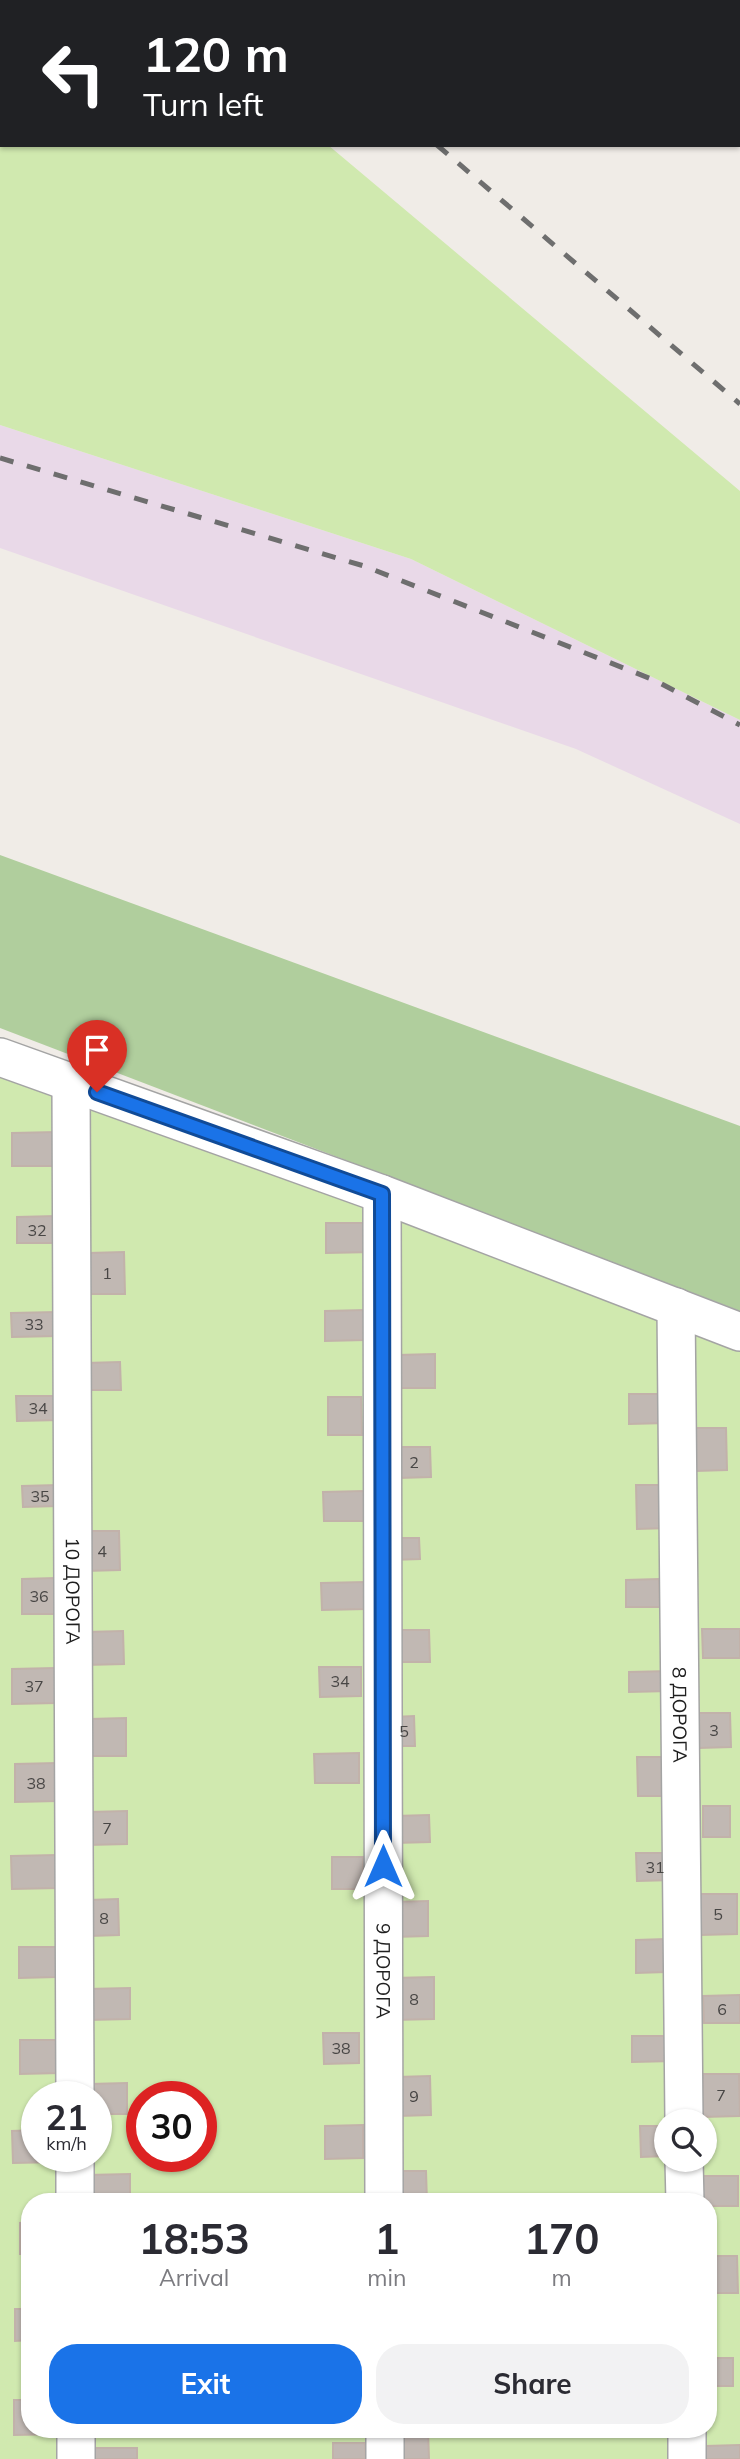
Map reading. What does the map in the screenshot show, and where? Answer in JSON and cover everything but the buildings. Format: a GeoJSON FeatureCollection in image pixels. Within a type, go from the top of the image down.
{"type":"FeatureCollection","features":[{"type":"Feature","properties":{"kind":"street"},"geometry":{"type":"LineString","coordinates":[[0,1057],[382,1194],[740,1332]]}},
{"type":"Feature","properties":{"kind":"street","name":"10 ДОРОГА"},"geometry":{"type":"LineString","coordinates":[[71,1083],[75,2081]]}},
{"type":"Feature","properties":{"kind":"street","name":"9 ДОРОГА"},"geometry":{"type":"LineString","coordinates":[[382,1194],[384,2193]]}},
{"type":"Feature","properties":{"kind":"street","name":"8 ДОРОГА"},"geometry":{"type":"LineString","coordinates":[[676,1307],[684,2109]]}},
{"type":"Feature","properties":{"kind":"street"},"geometry":{"type":"LineString","coordinates":[[75,2172],[75,2193]]}},
{"type":"Feature","properties":{"kind":"street"},"geometry":{"type":"LineString","coordinates":[[684,2172],[685,2193]]}},
{"type":"Feature","properties":{"kind":"street"},"geometry":{"type":"LineString","coordinates":[[76,2438],[76,2459]]}},
{"type":"Feature","properties":{"kind":"street"},"geometry":{"type":"LineString","coordinates":[[385,2438],[385,2459]]}},
{"type":"Feature","properties":{"kind":"street"},"geometry":{"type":"LineString","coordinates":[[687,2438],[687,2459]]}},
{"type":"Feature","properties":{"kind":"shaded area"},"geometry":{"type":"Polygon","coordinates":[[[0,425],[411,559],[740,720],[740,824],[576,749],[0,548],[0,425]]]}},
{"type":"Feature","properties":{"kind":"green space"},"geometry":{"type":"Polygon","coordinates":[[[0,147],[330,147],[740,491],[740,720],[411,559],[0,425],[0,147]]]}},
{"type":"Feature","properties":{"kind":"green space"},"geometry":{"type":"Polygon","coordinates":[[[0,855],[740,1126],[740,1311],[0,1028],[0,855]]]}},
{"type":"Feature","properties":{"kind":"green space"},"geometry":{"type":"Polygon","coordinates":[[[0,1042],[740,1321],[740,2459],[0,2459],[0,1042]]]}},
{"type":"Feature","properties":{"kind":"railway"},"geometry":{"type":"LineString","coordinates":[[439,147],[740,404]]}},
{"type":"Feature","properties":{"kind":"railway"},"geometry":{"type":"LineString","coordinates":[[0,458],[364,566],[654,680],[740,725]]}},
{"type":"Feature","properties":{"kind":"route"},"geometry":{"type":"LineString","coordinates":[[97,1092],[382,1194],[383,1866]]}}]}
